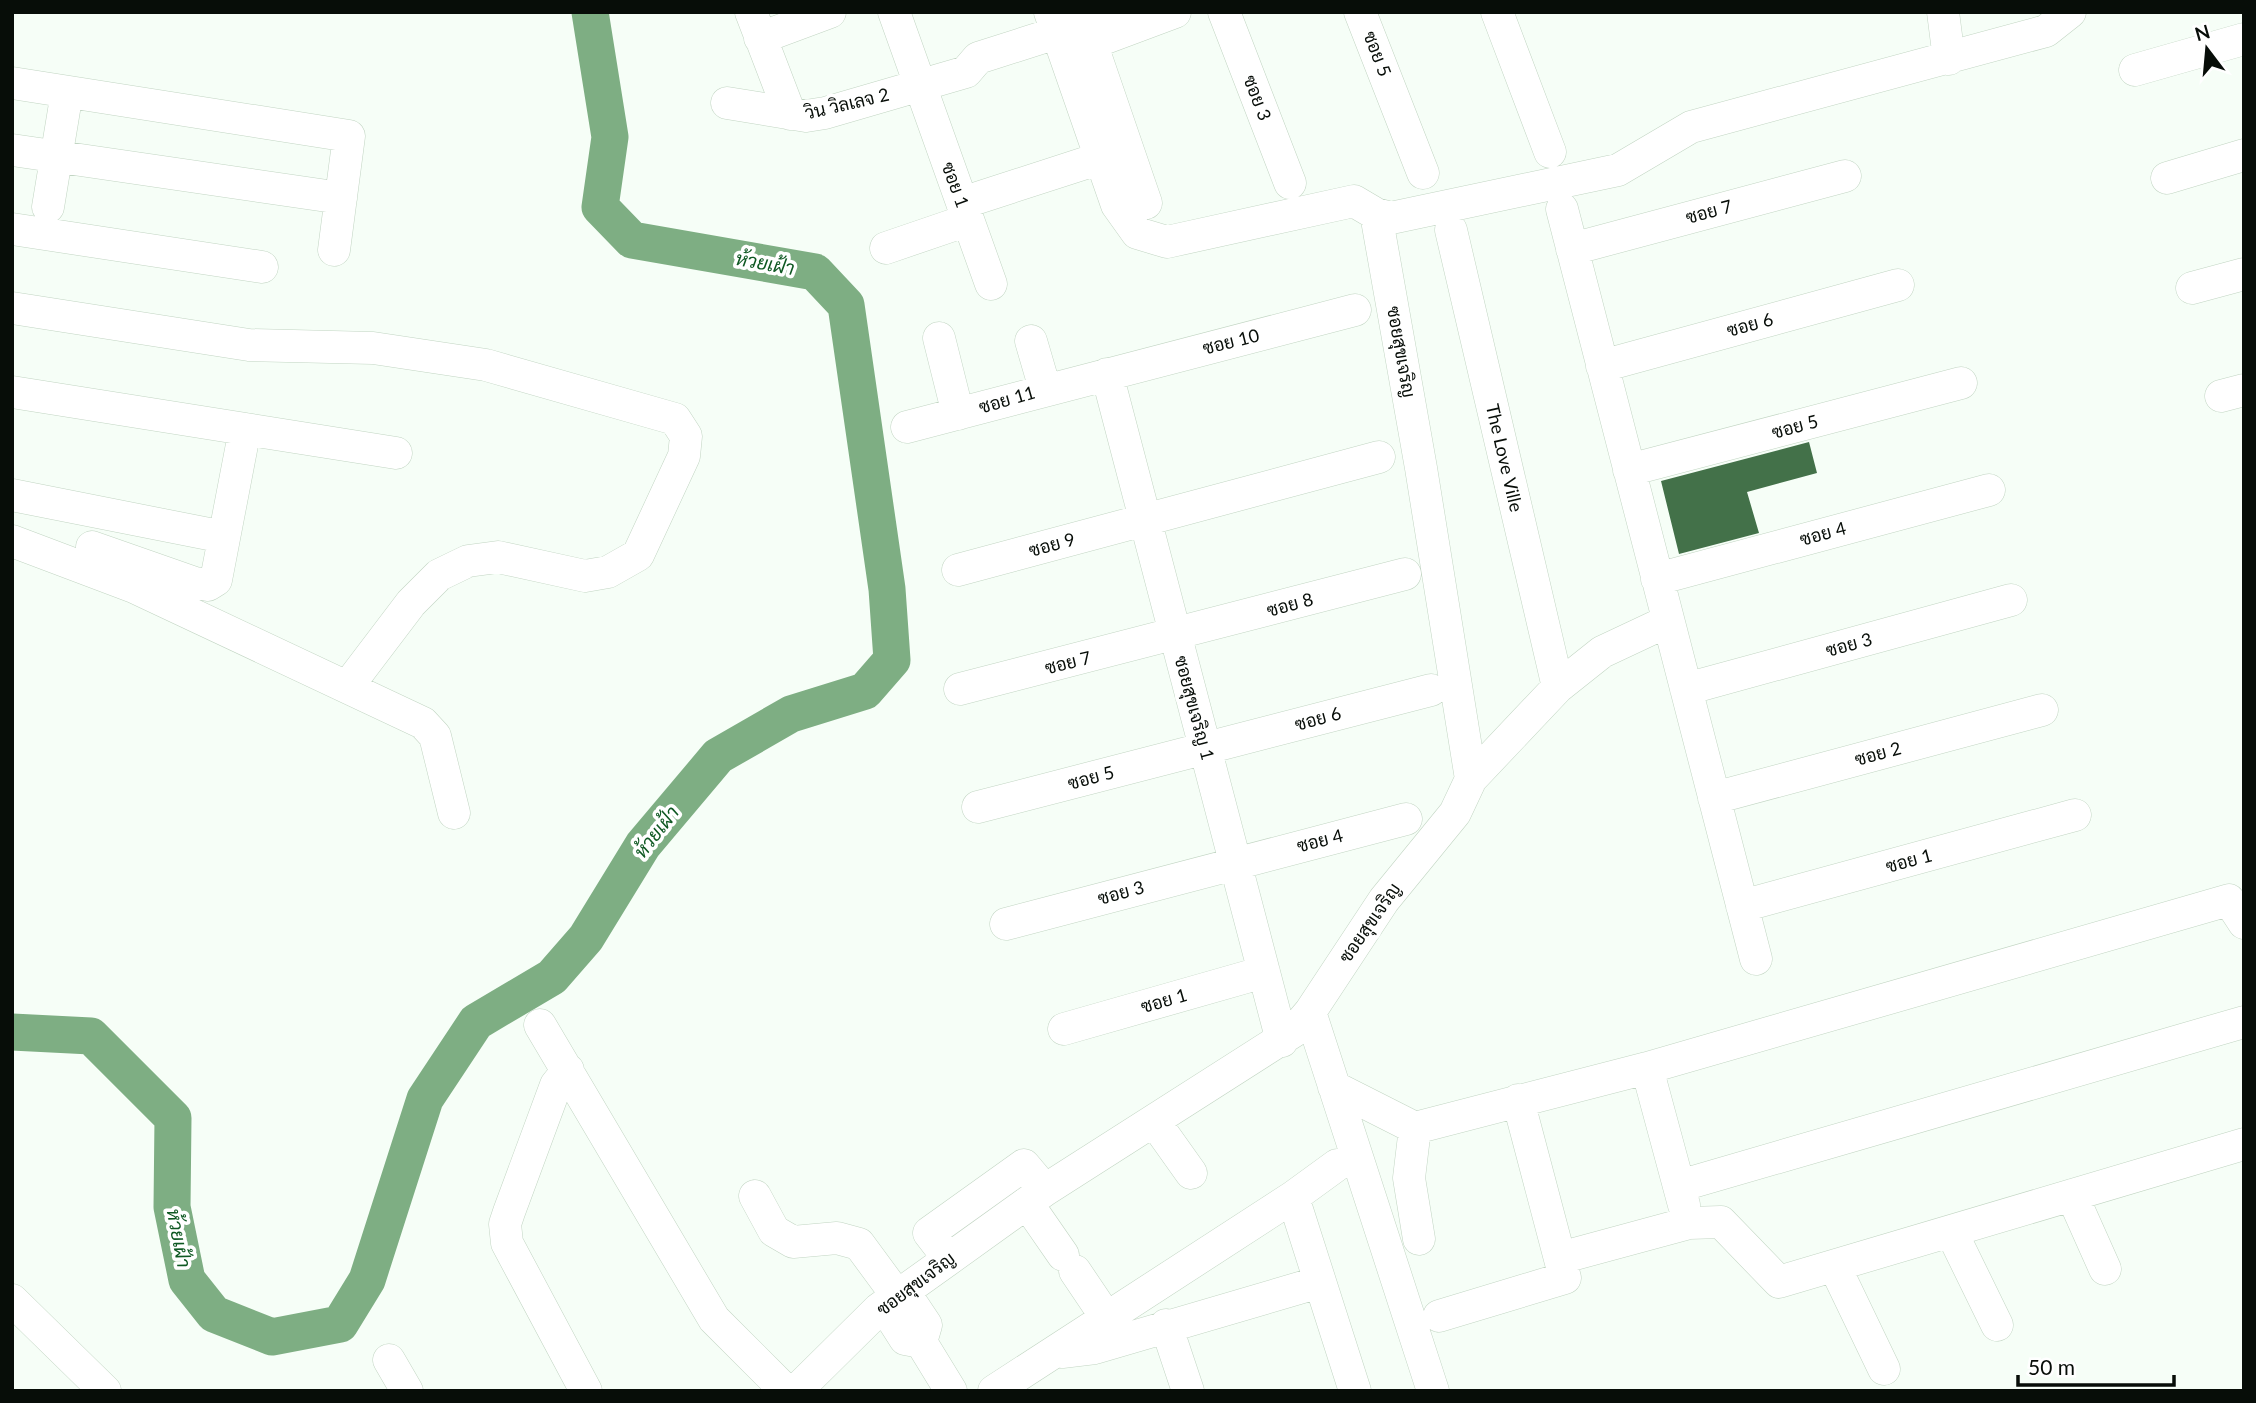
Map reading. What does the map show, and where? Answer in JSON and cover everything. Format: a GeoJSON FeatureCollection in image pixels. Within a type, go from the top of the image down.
{"type":"FeatureCollection","features":[{"type":"Feature","properties":{"kind":"street"},"geometry":{"type":"LineString","coordinates":[[790,114],[756,25],[830,12]]}},
{"type":"Feature","properties":{"kind":"street"},"geometry":{"type":"LineString","coordinates":[[894,12],[920,86]]}},
{"type":"Feature","properties":{"kind":"street"},"geometry":{"type":"LineString","coordinates":[[1072,30],[1122,12]]}},
{"type":"Feature","properties":{"kind":"street"},"geometry":{"type":"LineString","coordinates":[[1072,30],[1175,12]]}},
{"type":"Feature","properties":{"kind":"street","name":"ซอย 3"},"geometry":{"type":"LineString","coordinates":[[1224,12],[1290,183]]}},
{"type":"Feature","properties":{"kind":"street","name":"ซอย 5"},"geometry":{"type":"LineString","coordinates":[[1360,12],[1423,173]]}},
{"type":"Feature","properties":{"kind":"street"},"geometry":{"type":"LineString","coordinates":[[1497,12],[1550,152]]}},
{"type":"Feature","properties":{"kind":"street"},"geometry":{"type":"LineString","coordinates":[[1943,12],[1949,59]]}},
{"type":"Feature","properties":{"kind":"street"},"geometry":{"type":"LineString","coordinates":[[1072,30],[1101,158],[1117,205],[1137,233],[1167,242],[1354,201],[1376,214],[1391,218],[1618,170],[1691,127],[2046,32],[2074,15]]}},
{"type":"Feature","properties":{"kind":"street"},"geometry":{"type":"LineString","coordinates":[[1072,30],[1146,203]]}},
{"type":"Feature","properties":{"kind":"street","name":"วิน วิลเลจ 2"},"geometry":{"type":"LineString","coordinates":[[727,103],[806,116],[825,113],[966,72],[978,58],[1072,30]]}},
{"type":"Feature","properties":{"kind":"street"},"geometry":{"type":"LineString","coordinates":[[2135,70],[2244,39]]}},
{"type":"Feature","properties":{"kind":"street"},"geometry":{"type":"LineString","coordinates":[[12,83],[349,136],[334,250]]}},
{"type":"Feature","properties":{"kind":"street","name":"ซอย 1"},"geometry":{"type":"LineString","coordinates":[[920,86],[991,284]]}},
{"type":"Feature","properties":{"kind":"street"},"geometry":{"type":"LineString","coordinates":[[48,207],[67,92]]}},
{"type":"Feature","properties":{"kind":"street"},"geometry":{"type":"LineString","coordinates":[[12,150],[341,198]]}},
{"type":"Feature","properties":{"kind":"street"},"geometry":{"type":"LineString","coordinates":[[2167,178],[2244,155]]}},
{"type":"Feature","properties":{"kind":"street"},"geometry":{"type":"LineString","coordinates":[[886,248],[965,212],[1101,158]]}},
{"type":"Feature","properties":{"kind":"street","name":"ซอย 7"},"geometry":{"type":"LineString","coordinates":[[1572,249],[1845,176]]}},
{"type":"Feature","properties":{"kind":"street"},"geometry":{"type":"LineString","coordinates":[[1562,209],[1756,960]]}},
{"type":"Feature","properties":{"kind":"street","name":"ซอยสุขเจริญ"},"geometry":{"type":"LineString","coordinates":[[796,1391],[896,1298],[1036,1196],[1282,1041],[1310,1012],[1384,900],[1455,813],[1471,779],[1421,468],[1376,214]]}},
{"type":"Feature","properties":{"kind":"street"},"geometry":{"type":"LineString","coordinates":[[12,229],[262,267]]}},
{"type":"Feature","properties":{"kind":"street","name":"The Love Ville"},"geometry":{"type":"LineString","coordinates":[[1451,230],[1568,680]]}},
{"type":"Feature","properties":{"kind":"street"},"geometry":{"type":"LineString","coordinates":[[2192,289],[2244,274]]}},
{"type":"Feature","properties":{"kind":"street","name":"ซอย 6"},"geometry":{"type":"LineString","coordinates":[[1602,366],[1898,285]]}},
{"type":"Feature","properties":{"kind":"street"},"geometry":{"type":"LineString","coordinates":[[12,309],[250,345],[373,348],[486,365],[675,419],[686,436],[684,456],[638,555],[608,572],[585,576],[498,556],[468,561],[439,576],[411,603],[348,686]]}},
{"type":"Feature","properties":{"kind":"street","name":"ซอย 10"},"geometry":{"type":"LineString","coordinates":[[1107,374],[1355,310]]}},
{"type":"Feature","properties":{"kind":"street"},"geometry":{"type":"LineString","coordinates":[[939,338],[958,414]]}},
{"type":"Feature","properties":{"kind":"street"},"geometry":{"type":"LineString","coordinates":[[1031,341],[1045,389]]}},
{"type":"Feature","properties":{"kind":"street","name":"ซอย 11"},"geometry":{"type":"LineString","coordinates":[[907,427],[1107,374]]}},
{"type":"Feature","properties":{"kind":"street","name":"ซอยสุขเจริญ 1"},"geometry":{"type":"LineString","coordinates":[[1107,374],[1282,1041]]}},
{"type":"Feature","properties":{"kind":"street","name":"ซอย 5"},"geometry":{"type":"LineString","coordinates":[[1629,471],[1961,383]]}},
{"type":"Feature","properties":{"kind":"street"},"geometry":{"type":"LineString","coordinates":[[12,392],[396,453]]}},
{"type":"Feature","properties":{"kind":"street"},"geometry":{"type":"LineString","coordinates":[[92,547],[208,585],[216,580],[245,429]]}},
{"type":"Feature","properties":{"kind":"street"},"geometry":{"type":"LineString","coordinates":[[1145,520],[1378,457]]}},
{"type":"Feature","properties":{"kind":"street","name":"ซอย 4"},"geometry":{"type":"LineString","coordinates":[[1657,579],[1989,490]]}},
{"type":"Feature","properties":{"kind":"street"},"geometry":{"type":"LineString","coordinates":[[12,495],[224,537]]}},
{"type":"Feature","properties":{"kind":"street","name":"ซอย 9"},"geometry":{"type":"LineString","coordinates":[[958,570],[1145,520]]}},
{"type":"Feature","properties":{"kind":"street"},"geometry":{"type":"LineString","coordinates":[[12,541],[134,587],[423,723],[433,732],[454,813]]}},
{"type":"Feature","properties":{"kind":"street","name":"ซอย 8"},"geometry":{"type":"LineString","coordinates":[[1175,636],[1405,574]]}},
{"type":"Feature","properties":{"kind":"street","name":"ซอย 3"},"geometry":{"type":"LineString","coordinates":[[1686,690],[2011,600]]}},
{"type":"Feature","properties":{"kind":"street"},"geometry":{"type":"LineString","coordinates":[[1471,779],[1568,680],[1602,652],[1668,621]]}},
{"type":"Feature","properties":{"kind":"street","name":"ซอย 7"},"geometry":{"type":"LineString","coordinates":[[960,689],[1175,636]]}},
{"type":"Feature","properties":{"kind":"street","name":"ซอย 6"},"geometry":{"type":"LineString","coordinates":[[1205,748],[1431,690]]}},
{"type":"Feature","properties":{"kind":"street","name":"ซอย 2"},"geometry":{"type":"LineString","coordinates":[[1714,798],[2042,710]]}},
{"type":"Feature","properties":{"kind":"street","name":"ซอย 5"},"geometry":{"type":"LineString","coordinates":[[978,807],[1205,748]]}},
{"type":"Feature","properties":{"kind":"street","name":"ซอย 1"},"geometry":{"type":"LineString","coordinates":[[1742,906],[2076,815]]}},
{"type":"Feature","properties":{"kind":"street","name":"ซอย 4"},"geometry":{"type":"LineString","coordinates":[[1235,863],[1406,819]]}},
{"type":"Feature","properties":{"kind":"street","name":"ซอย 3"},"geometry":{"type":"LineString","coordinates":[[1006,924],[1235,863]]}},
{"type":"Feature","properties":{"kind":"street"},"geometry":{"type":"LineString","coordinates":[[1345,1122],[1394,1138],[1415,1128],[1647,1068],[2229,900],[2244,923]]}},
{"type":"Feature","properties":{"kind":"street","name":"ซอย 1"},"geometry":{"type":"LineString","coordinates":[[1063,1029],[1264,972]]}},
{"type":"Feature","properties":{"kind":"street"},"geometry":{"type":"LineString","coordinates":[[1310,1012],[1433,1391]]}},
{"type":"Feature","properties":{"kind":"street"},"geometry":{"type":"LineString","coordinates":[[1679,1186],[2244,1022]]}},
{"type":"Feature","properties":{"kind":"street"},"geometry":{"type":"LineString","coordinates":[[540,1025],[714,1319],[786,1391]]}},
{"type":"Feature","properties":{"kind":"street"},"geometry":{"type":"LineString","coordinates":[[1647,1068],[1689,1223]]}},
{"type":"Feature","properties":{"kind":"street"},"geometry":{"type":"LineString","coordinates":[[568,1070],[556,1085],[509,1212],[505,1232],[507,1243],[586,1391]]}},
{"type":"Feature","properties":{"kind":"street"},"geometry":{"type":"LineString","coordinates":[[1334,1087],[1415,1128]]}},
{"type":"Feature","properties":{"kind":"street"},"geometry":{"type":"LineString","coordinates":[[1439,1316],[1565,1278],[1518,1100]]}},
{"type":"Feature","properties":{"kind":"street"},"geometry":{"type":"LineString","coordinates":[[1154,1121],[1191,1173]]}},
{"type":"Feature","properties":{"kind":"street"},"geometry":{"type":"LineString","coordinates":[[1415,1128],[1409,1178],[1419,1240]]}},
{"type":"Feature","properties":{"kind":"street"},"geometry":{"type":"LineString","coordinates":[[1560,1258],[1689,1223],[1721,1222],[1779,1282],[2244,1144]]}},
{"type":"Feature","properties":{"kind":"street"},"geometry":{"type":"LineString","coordinates":[[994,1391],[1293,1197],[1337,1165]]}},
{"type":"Feature","properties":{"kind":"street"},"geometry":{"type":"LineString","coordinates":[[2072,1195],[2105,1269]]}},
{"type":"Feature","properties":{"kind":"street"},"geometry":{"type":"LineString","coordinates":[[755,1196],[774,1231],[793,1242],[837,1238],[859,1244],[896,1298],[905,1339],[921,1342],[951,1391]]}},
{"type":"Feature","properties":{"kind":"street"},"geometry":{"type":"LineString","coordinates":[[1036,1196],[1069,1263],[1106,1317]]}},
{"type":"Feature","properties":{"kind":"street"},"geometry":{"type":"LineString","coordinates":[[1293,1197],[1355,1391]]}},
{"type":"Feature","properties":{"kind":"street"},"geometry":{"type":"LineString","coordinates":[[1951,1231],[1997,1325]]}},
{"type":"Feature","properties":{"kind":"street"},"geometry":{"type":"LineString","coordinates":[[1835,1267],[1884,1369]]}},
{"type":"Feature","properties":{"kind":"street"},"geometry":{"type":"LineString","coordinates":[[1054,1353],[1096,1348],[1166,1325],[1320,1282]]}},
{"type":"Feature","properties":{"kind":"street"},"geometry":{"type":"LineString","coordinates":[[12,1300],[105,1391]]}},
{"type":"Feature","properties":{"kind":"street"},"geometry":{"type":"LineString","coordinates":[[1166,1325],[1188,1391]]}},
{"type":"Feature","properties":{"kind":"street"},"geometry":{"type":"LineString","coordinates":[[389,1360],[407,1391]]}},
{"type":"Feature","properties":{"kind":"building"},"geometry":{"type":"Polygon","coordinates":[[[1809,442],[1817,473],[1747,492],[1759,533],[1679,554],[1661,481],[1809,442]]]}},
{"type":"Feature","properties":{"kind":"waterway","name":"ห้วยเฝ้า"},"geometry":{"type":"LineString","coordinates":[[12,1032],[91,1036],[173,1118],[172,1207],[187,1280],[214,1314],[272,1337],[340,1324],[367,1280],[425,1099],[476,1022],[552,977],[586,938],[643,845],[718,756],[791,714],[865,691],[892,660],[887,589],[846,305],[815,272],[632,240],[600,207],[610,137],[590,12]]}}]}
